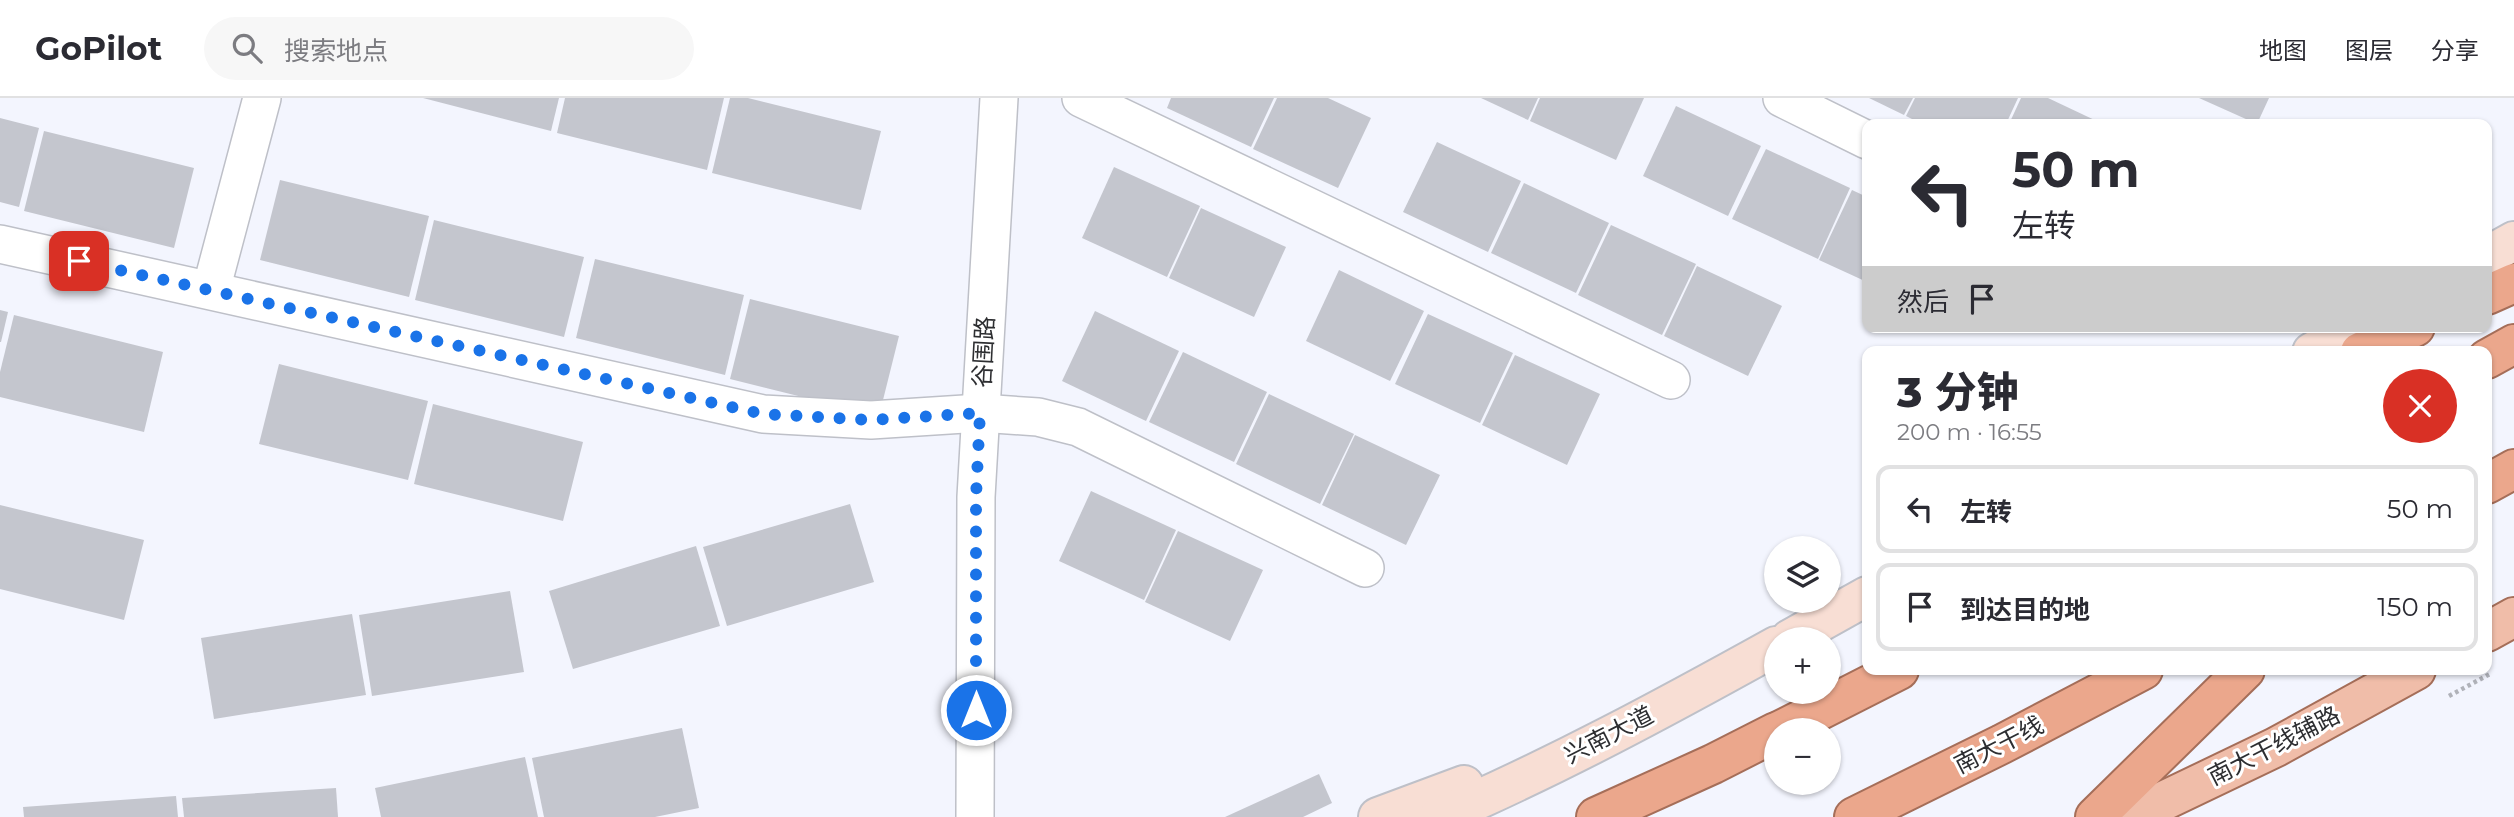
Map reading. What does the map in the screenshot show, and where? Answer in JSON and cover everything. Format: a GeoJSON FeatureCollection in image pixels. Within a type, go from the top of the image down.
{"type":"FeatureCollection","features":[{"type":"Feature","properties":{"kind":"highway"},"geometry":{"type":"LineString","coordinates":[[2492,293],[2514,283]]}},
{"type":"Feature","properties":{"kind":"highway"},"geometry":{"type":"LineString","coordinates":[[2373,346],[2402,333]]}},
{"type":"Feature","properties":{"kind":"highway"},"geometry":{"type":"LineString","coordinates":[[2492,356],[2514,344]]}},
{"type":"Feature","properties":{"kind":"highway"},"geometry":{"type":"LineString","coordinates":[[2492,481],[2514,468]]}},
{"type":"Feature","properties":{"kind":"highway"},"geometry":{"type":"LineString","coordinates":[[1805,718],[1889,675]]}},
{"type":"Feature","properties":{"kind":"highway","name":"南大干线"},"geometry":{"type":"LineString","coordinates":[[1854,817],[2133,675]]}},
{"type":"Feature","properties":{"kind":"highway"},"geometry":{"type":"LineString","coordinates":[[2095,817],[2240,675]]}},
{"type":"Feature","properties":{"kind":"highway"},"geometry":{"type":"LineString","coordinates":[[1596,817],[1764,738]]}},
{"type":"Feature","properties":{"kind":"main road"},"geometry":{"type":"LineString","coordinates":[[2492,253],[2514,241]]}},
{"type":"Feature","properties":{"kind":"main road"},"geometry":{"type":"LineString","coordinates":[[2323,346],[2346,333]]}},
{"type":"Feature","properties":{"kind":"main road"},"geometry":{"type":"LineString","coordinates":[[1811,627],[1862,599]]}},
{"type":"Feature","properties":{"kind":"main road"},"geometry":{"type":"LineString","coordinates":[[2492,629],[2514,617]]}},
{"type":"Feature","properties":{"kind":"main road","name":"兴南大道"},"geometry":{"type":"LineString","coordinates":[[1439,817],[1484,798],[1653,714],[1764,653]]}},
{"type":"Feature","properties":{"kind":"main road","name":"南大干线辅路"},"geometry":{"type":"LineString","coordinates":[[2130,817],[2276,747],[2407,675]]}},
{"type":"Feature","properties":{"kind":"main road"},"geometry":{"type":"LineString","coordinates":[[1378,817],[1653,714]]}},
{"type":"Feature","properties":{"kind":"street"},"geometry":{"type":"LineString","coordinates":[[211,290],[262,98]]}},
{"type":"Feature","properties":{"kind":"street","name":"谷围路"},"geometry":{"type":"LineString","coordinates":[[975,817],[976,497],[999,98]]}},
{"type":"Feature","properties":{"kind":"street"},"geometry":{"type":"LineString","coordinates":[[1082,98],[1671,380]]}},
{"type":"Feature","properties":{"kind":"street"},"geometry":{"type":"LineString","coordinates":[[1782,98],[1862,138]]}},
{"type":"Feature","properties":{"kind":"street"},"geometry":{"type":"LineString","coordinates":[[0,244],[763,414],[871,420],[980,413],[1038,417],[1077,427],[1365,568]]}},
{"type":"Feature","properties":{"kind":"building"},"geometry":{"type":"Polygon","coordinates":[[[423,98],[559,98],[551,131],[423,98]]]}},
{"type":"Feature","properties":{"kind":"building"},"geometry":{"type":"Polygon","coordinates":[[[565,98],[724,98],[707,170],[557,133],[565,98]]]}},
{"type":"Feature","properties":{"kind":"building"},"geometry":{"type":"Polygon","coordinates":[[[730,98],[748,98],[881,131],[861,210],[712,173],[730,98]]]}},
{"type":"Feature","properties":{"kind":"building"},"geometry":{"type":"Polygon","coordinates":[[[1171,98],[1274,98],[1251,147],[1167,108],[1171,98]]]}},
{"type":"Feature","properties":{"kind":"building"},"geometry":{"type":"Polygon","coordinates":[[[1277,98],[1328,98],[1371,118],[1338,188],[1253,149],[1277,98]]]}},
{"type":"Feature","properties":{"kind":"building"},"geometry":{"type":"Polygon","coordinates":[[[1481,98],[1538,98],[1528,120],[1481,98]]]}},
{"type":"Feature","properties":{"kind":"building"},"geometry":{"type":"Polygon","coordinates":[[[1540,98],[1644,98],[1616,160],[1530,121],[1540,98]]]}},
{"type":"Feature","properties":{"kind":"building"},"geometry":{"type":"Polygon","coordinates":[[[1869,98],[1913,98],[1904,115],[1869,98]]]}},
{"type":"Feature","properties":{"kind":"building"},"geometry":{"type":"Polygon","coordinates":[[[1915,98],[2018,98],[2008,119],[1912,119],[1906,116],[1915,98]]]}},
{"type":"Feature","properties":{"kind":"building"},"geometry":{"type":"Polygon","coordinates":[[[2021,98],[2048,98],[2092,119],[2011,119],[2021,98]]]}},
{"type":"Feature","properties":{"kind":"building"},"geometry":{"type":"Polygon","coordinates":[[[2199,98],[2269,98],[2259,119],[2246,119],[2199,98]]]}},
{"type":"Feature","properties":{"kind":"building"},"geometry":{"type":"Polygon","coordinates":[[[1676,106],[1761,146],[1728,216],[1643,176],[1676,106]]]}},
{"type":"Feature","properties":{"kind":"building"},"geometry":{"type":"Polygon","coordinates":[[[0,118],[39,128],[19,207],[0,202],[0,118]]]}},
{"type":"Feature","properties":{"kind":"building"},"geometry":{"type":"Polygon","coordinates":[[[44,131],[194,168],[174,248],[24,211],[44,131]]]}},
{"type":"Feature","properties":{"kind":"building"},"geometry":{"type":"Polygon","coordinates":[[[1437,142],[1521,181],[1488,252],[1403,212],[1437,142]]]}},
{"type":"Feature","properties":{"kind":"building"},"geometry":{"type":"Polygon","coordinates":[[[1766,149],[1850,188],[1818,259],[1732,219],[1766,149]]]}},
{"type":"Feature","properties":{"kind":"building"},"geometry":{"type":"Polygon","coordinates":[[[1114,167],[1200,206],[1167,277],[1082,238],[1114,167]]]}},
{"type":"Feature","properties":{"kind":"building"},"geometry":{"type":"Polygon","coordinates":[[[280,180],[429,216],[409,297],[260,260],[280,180]]]}},
{"type":"Feature","properties":{"kind":"building"},"geometry":{"type":"Polygon","coordinates":[[[1524,183],[1609,223],[1576,293],[1491,253],[1524,183]]]}},
{"type":"Feature","properties":{"kind":"building"},"geometry":{"type":"Polygon","coordinates":[[[1852,190],[1862,195],[1862,280],[1819,260],[1852,190]]]}},
{"type":"Feature","properties":{"kind":"building"},"geometry":{"type":"Polygon","coordinates":[[[1201,208],[1286,247],[1254,317],[1169,278],[1201,208]]]}},
{"type":"Feature","properties":{"kind":"building"},"geometry":{"type":"Polygon","coordinates":[[[434,220],[584,257],[564,337],[415,300],[434,220]]]}},
{"type":"Feature","properties":{"kind":"building"},"geometry":{"type":"Polygon","coordinates":[[[1611,225],[1696,264],[1662,335],[1578,295],[1611,225]]]}},
{"type":"Feature","properties":{"kind":"building"},"geometry":{"type":"Polygon","coordinates":[[[595,259],[744,295],[725,375],[576,338],[595,259]]]}},
{"type":"Feature","properties":{"kind":"building"},"geometry":{"type":"Polygon","coordinates":[[[1697,266],[1782,306],[1748,376],[1664,336],[1697,266]]]}},
{"type":"Feature","properties":{"kind":"building"},"geometry":{"type":"Polygon","coordinates":[[[1339,270],[1424,311],[1390,381],[1306,341],[1339,270]]]}},
{"type":"Feature","properties":{"kind":"building"},"geometry":{"type":"Polygon","coordinates":[[[750,299],[899,336],[879,416],[730,379],[750,299]]]}},
{"type":"Feature","properties":{"kind":"building"},"geometry":{"type":"Polygon","coordinates":[[[0,310],[8,312],[1,342],[0,342],[0,310]]]}},
{"type":"Feature","properties":{"kind":"building"},"geometry":{"type":"Polygon","coordinates":[[[1095,311],[1179,351],[1146,421],[1062,381],[1095,311]]]}},
{"type":"Feature","properties":{"kind":"building"},"geometry":{"type":"Polygon","coordinates":[[[1428,314],[1513,353],[1480,423],[1395,384],[1428,314]]]}},
{"type":"Feature","properties":{"kind":"building"},"geometry":{"type":"Polygon","coordinates":[[[14,315],[163,352],[144,432],[0,397],[0,372],[14,315]]]}},
{"type":"Feature","properties":{"kind":"building"},"geometry":{"type":"Polygon","coordinates":[[[1183,352],[1267,392],[1234,462],[1149,422],[1183,352]]]}},
{"type":"Feature","properties":{"kind":"building"},"geometry":{"type":"Polygon","coordinates":[[[1515,355],[1600,394],[1567,465],[1482,425],[1515,355]]]}},
{"type":"Feature","properties":{"kind":"building"},"geometry":{"type":"Polygon","coordinates":[[[279,364],[428,401],[408,480],[259,444],[279,364]]]}},
{"type":"Feature","properties":{"kind":"building"},"geometry":{"type":"Polygon","coordinates":[[[1269,394],[1354,434],[1320,504],[1236,464],[1269,394]]]}},
{"type":"Feature","properties":{"kind":"building"},"geometry":{"type":"Polygon","coordinates":[[[433,404],[583,442],[563,521],[414,484],[433,404]]]}},
{"type":"Feature","properties":{"kind":"building"},"geometry":{"type":"Polygon","coordinates":[[[1355,435],[1440,475],[1406,545],[1322,505],[1355,435]]]}},
{"type":"Feature","properties":{"kind":"building"},"geometry":{"type":"Polygon","coordinates":[[[1091,491],[1176,530],[1144,600],[1059,561],[1091,491]]]}},
{"type":"Feature","properties":{"kind":"building"},"geometry":{"type":"Polygon","coordinates":[[[850,504],[874,582],[727,626],[703,547],[850,504]]]}},
{"type":"Feature","properties":{"kind":"building"},"geometry":{"type":"Polygon","coordinates":[[[0,505],[144,540],[124,620],[0,589],[0,505]]]}},
{"type":"Feature","properties":{"kind":"building"},"geometry":{"type":"Polygon","coordinates":[[[1178,531],[1263,570],[1230,641],[1145,602],[1178,531]]]}},
{"type":"Feature","properties":{"kind":"building"},"geometry":{"type":"Polygon","coordinates":[[[696,546],[720,626],[573,669],[549,591],[696,546]]]}},
{"type":"Feature","properties":{"kind":"building"},"geometry":{"type":"Polygon","coordinates":[[[510,591],[524,672],[372,696],[359,615],[510,591]]]}},
{"type":"Feature","properties":{"kind":"building"},"geometry":{"type":"Polygon","coordinates":[[[352,614],[366,695],[214,719],[201,638],[352,614]]]}},
{"type":"Feature","properties":{"kind":"building"},"geometry":{"type":"Polygon","coordinates":[[[682,728],[699,808],[655,817],[544,817],[532,758],[682,728]]]}},
{"type":"Feature","properties":{"kind":"building"},"geometry":{"type":"Polygon","coordinates":[[[525,757],[538,817],[381,817],[375,788],[525,757]]]}},
{"type":"Feature","properties":{"kind":"building"},"geometry":{"type":"Polygon","coordinates":[[[1319,774],[1332,803],[1303,817],[1225,817],[1319,774]]]}},
{"type":"Feature","properties":{"kind":"building"},"geometry":{"type":"Polygon","coordinates":[[[336,788],[338,817],[184,817],[182,798],[336,788]]]}},
{"type":"Feature","properties":{"kind":"building"},"geometry":{"type":"Polygon","coordinates":[[[176,796],[178,817],[24,817],[23,807],[176,796]]]}},
{"type":"Feature","properties":{"kind":"route"},"geometry":{"type":"LineString","coordinates":[[79,261],[763,414],[871,420],[980,413],[976,497],[976,710]]}}]}
